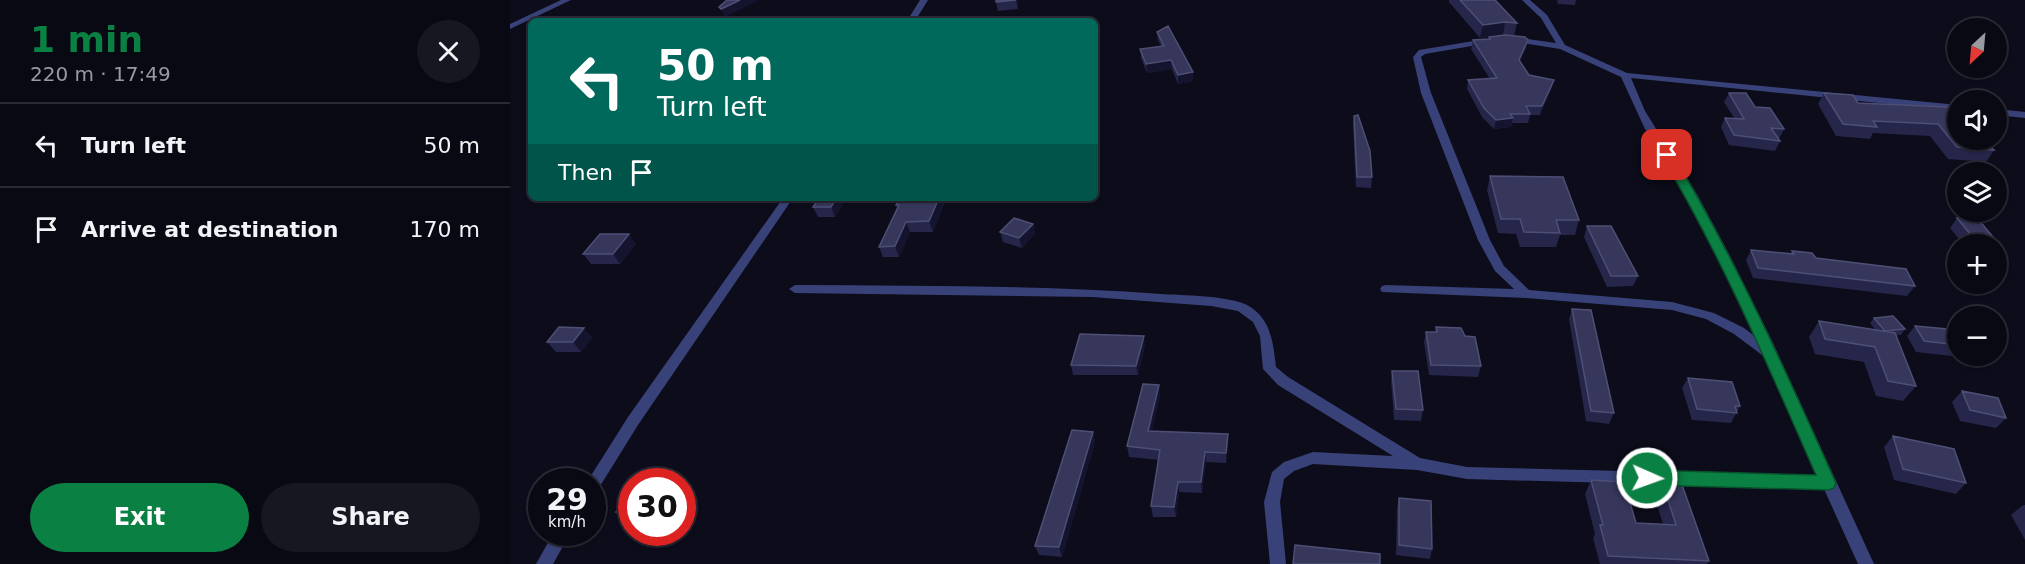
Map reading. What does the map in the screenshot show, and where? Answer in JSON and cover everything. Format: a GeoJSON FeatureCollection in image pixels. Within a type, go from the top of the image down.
{"type":"FeatureCollection","features":[{"type":"Feature","properties":{"kind":"street"},"geometry":{"type":"LineString","coordinates":[[529,18],[567,0]]}},
{"type":"Feature","properties":{"kind":"street"},"geometry":{"type":"LineString","coordinates":[[913,18],[924,0]]}},
{"type":"Feature","properties":{"kind":"street"},"geometry":{"type":"LineString","coordinates":[[1526,0],[1544,17],[1562,47]]}},
{"type":"Feature","properties":{"kind":"street"},"geometry":{"type":"LineString","coordinates":[[510,27],[528,18]]}},
{"type":"Feature","properties":{"kind":"street"},"geometry":{"type":"LineString","coordinates":[[1503,39],[1562,47],[1625,75],[1947,107]]}},
{"type":"Feature","properties":{"kind":"street"},"geometry":{"type":"LineString","coordinates":[[1491,40],[1422,52],[1418,57],[1426,93],[1485,240],[1499,268],[1526,294]]}},
{"type":"Feature","properties":{"kind":"street"},"geometry":{"type":"LineString","coordinates":[[1625,75],[1632,97],[1702,213],[1770,354],[1866,564]]}},
{"type":"Feature","properties":{"kind":"street"},"geometry":{"type":"LineString","coordinates":[[2007,113],[2025,115]]}},
{"type":"Feature","properties":{"kind":"street"},"geometry":{"type":"LineString","coordinates":[[603,468],[633,420],[786,201]]}},
{"type":"Feature","properties":{"kind":"street"},"geometry":{"type":"LineString","coordinates":[[795,289],[1092,293],[1211,302],[1241,307],[1258,319],[1266,336],[1270,369],[1283,381],[1417,464]]}},
{"type":"Feature","properties":{"kind":"street"},"geometry":{"type":"LineString","coordinates":[[1386,289],[1526,294],[1672,306],[1710,316],[1739,331],[1770,354]]}},
{"type":"Feature","properties":{"kind":"street"},"geometry":{"type":"LineString","coordinates":[[1278,564],[1272,502],[1277,476],[1289,466],[1313,458],[1417,464],[1467,473],[1828,483]]}},
{"type":"Feature","properties":{"kind":"street"},"geometry":{"type":"LineString","coordinates":[[544,564],[555,546]]}},
{"type":"Feature","properties":{"kind":"building"},"geometry":{"type":"Polygon","coordinates":[[[727,0],[740,0],[721,9],[719,7],[727,0]]]}},
{"type":"Feature","properties":{"kind":"building"},"geometry":{"type":"Polygon","coordinates":[[[1460,0],[1495,0],[1517,23],[1483,25],[1460,0]]]}},
{"type":"Feature","properties":{"kind":"building"},"geometry":{"type":"Polygon","coordinates":[[[1168,26],[1193,72],[1178,75],[1171,60],[1146,64],[1140,49],[1164,46],[1157,32],[1168,26]]]}},
{"type":"Feature","properties":{"kind":"building"},"geometry":{"type":"Polygon","coordinates":[[[1505,35],[1525,37],[1528,40],[1519,60],[1529,75],[1554,80],[1542,106],[1526,106],[1530,114],[1510,114],[1513,118],[1496,120],[1484,108],[1468,80],[1497,78],[1473,40],[1505,35]]]}},
{"type":"Feature","properties":{"kind":"building"},"geometry":{"type":"Polygon","coordinates":[[[1729,93],[1746,93],[1755,107],[1770,108],[1784,129],[1771,128],[1780,141],[1734,135],[1725,118],[1744,119],[1729,93]]]}},
{"type":"Feature","properties":{"kind":"building"},"geometry":{"type":"Polygon","coordinates":[[[1824,93],[1853,95],[1858,103],[1947,107],[1947,135],[1938,124],[1873,121],[1877,127],[1843,124],[1824,93]]]}},
{"type":"Feature","properties":{"kind":"building"},"geometry":{"type":"Polygon","coordinates":[[[1358,115],[1370,151],[1372,177],[1357,177],[1354,116],[1358,115]]]}},
{"type":"Feature","properties":{"kind":"building"},"geometry":{"type":"Polygon","coordinates":[[[1490,176],[1563,177],[1579,220],[1556,220],[1560,233],[1524,232],[1520,219],[1501,219],[1490,176]]]}},
{"type":"Feature","properties":{"kind":"building"},"geometry":{"type":"Polygon","coordinates":[[[817,201],[834,201],[831,207],[813,207],[817,201]]]}},
{"type":"Feature","properties":{"kind":"building"},"geometry":{"type":"Polygon","coordinates":[[[898,201],[938,201],[929,221],[906,222],[895,246],[879,247],[899,205],[896,205],[898,201]]]}},
{"type":"Feature","properties":{"kind":"building"},"geometry":{"type":"Polygon","coordinates":[[[1014,218],[1033,224],[1019,238],[1000,232],[1014,218]]]}},
{"type":"Feature","properties":{"kind":"building"},"geometry":{"type":"Polygon","coordinates":[[[1960,222],[1980,222],[1990,234],[1970,234],[1960,222]]]}},
{"type":"Feature","properties":{"kind":"building"},"geometry":{"type":"Polygon","coordinates":[[[1587,226],[1611,226],[1638,276],[1611,276],[1587,226]]]}},
{"type":"Feature","properties":{"kind":"building"},"geometry":{"type":"Polygon","coordinates":[[[600,234],[629,234],[613,254],[583,254],[600,234]]]}},
{"type":"Feature","properties":{"kind":"building"},"geometry":{"type":"Polygon","coordinates":[[[1751,250],[1794,254],[1792,251],[1812,253],[1816,258],[1906,269],[1915,286],[1758,268],[1751,250]]]}},
{"type":"Feature","properties":{"kind":"building"},"geometry":{"type":"Polygon","coordinates":[[[1572,309],[1591,310],[1614,413],[1591,411],[1572,309]]]}},
{"type":"Feature","properties":{"kind":"building"},"geometry":{"type":"Polygon","coordinates":[[[1893,316],[1905,329],[1885,331],[1874,318],[1893,316]]]}},
{"type":"Feature","properties":{"kind":"building"},"geometry":{"type":"Polygon","coordinates":[[[1819,321],[1895,333],[1916,386],[1888,381],[1875,347],[1825,339],[1819,321]]]}},
{"type":"Feature","properties":{"kind":"building"},"geometry":{"type":"Polygon","coordinates":[[[1915,326],[1947,329],[1947,344],[1924,341],[1915,326]]]}},
{"type":"Feature","properties":{"kind":"building"},"geometry":{"type":"Polygon","coordinates":[[[559,327],[584,328],[573,342],[547,342],[559,327]]]}},
{"type":"Feature","properties":{"kind":"building"},"geometry":{"type":"Polygon","coordinates":[[[1436,327],[1461,328],[1465,336],[1475,337],[1481,366],[1431,365],[1426,332],[1437,332],[1436,327]]]}},
{"type":"Feature","properties":{"kind":"building"},"geometry":{"type":"Polygon","coordinates":[[[1080,334],[1144,336],[1136,366],[1071,365],[1080,334]]]}},
{"type":"Feature","properties":{"kind":"building"},"geometry":{"type":"Polygon","coordinates":[[[1392,371],[1418,371],[1423,410],[1396,409],[1392,371]]]}},
{"type":"Feature","properties":{"kind":"building"},"geometry":{"type":"Polygon","coordinates":[[[1688,378],[1732,382],[1740,406],[1735,406],[1737,413],[1697,409],[1688,378]]]}},
{"type":"Feature","properties":{"kind":"building"},"geometry":{"type":"Polygon","coordinates":[[[1143,384],[1159,385],[1148,431],[1228,434],[1226,453],[1205,452],[1201,482],[1178,482],[1174,507],[1151,506],[1160,450],[1127,446],[1143,384]]]}},
{"type":"Feature","properties":{"kind":"building"},"geometry":{"type":"Polygon","coordinates":[[[1962,391],[1998,398],[2006,418],[1970,410],[1962,391]]]}},
{"type":"Feature","properties":{"kind":"building"},"geometry":{"type":"Polygon","coordinates":[[[1072,430],[1093,432],[1059,547],[1035,546],[1072,430]]]}},
{"type":"Feature","properties":{"kind":"building"},"geometry":{"type":"Polygon","coordinates":[[[1893,436],[1954,449],[1966,483],[1903,469],[1893,436]]]}},
{"type":"Feature","properties":{"kind":"building"},"geometry":{"type":"Polygon","coordinates":[[[1591,480],[1624,482],[1636,523],[1676,525],[1662,481],[1681,482],[1709,561],[1608,556],[1600,525],[1603,525],[1591,480]]]}},
{"type":"Feature","properties":{"kind":"building"},"geometry":{"type":"Polygon","coordinates":[[[1399,498],[1431,501],[1432,549],[1399,545],[1399,498]]]}},
{"type":"Feature","properties":{"kind":"building"},"geometry":{"type":"Polygon","coordinates":[[[1295,545],[1380,554],[1380,564],[1293,564],[1295,545]]]}},
{"type":"Feature","properties":{"kind":"route"},"geometry":{"type":"LineString","coordinates":[[1647,478],[1828,483],[1770,354],[1702,213],[1667,155]]}}]}
